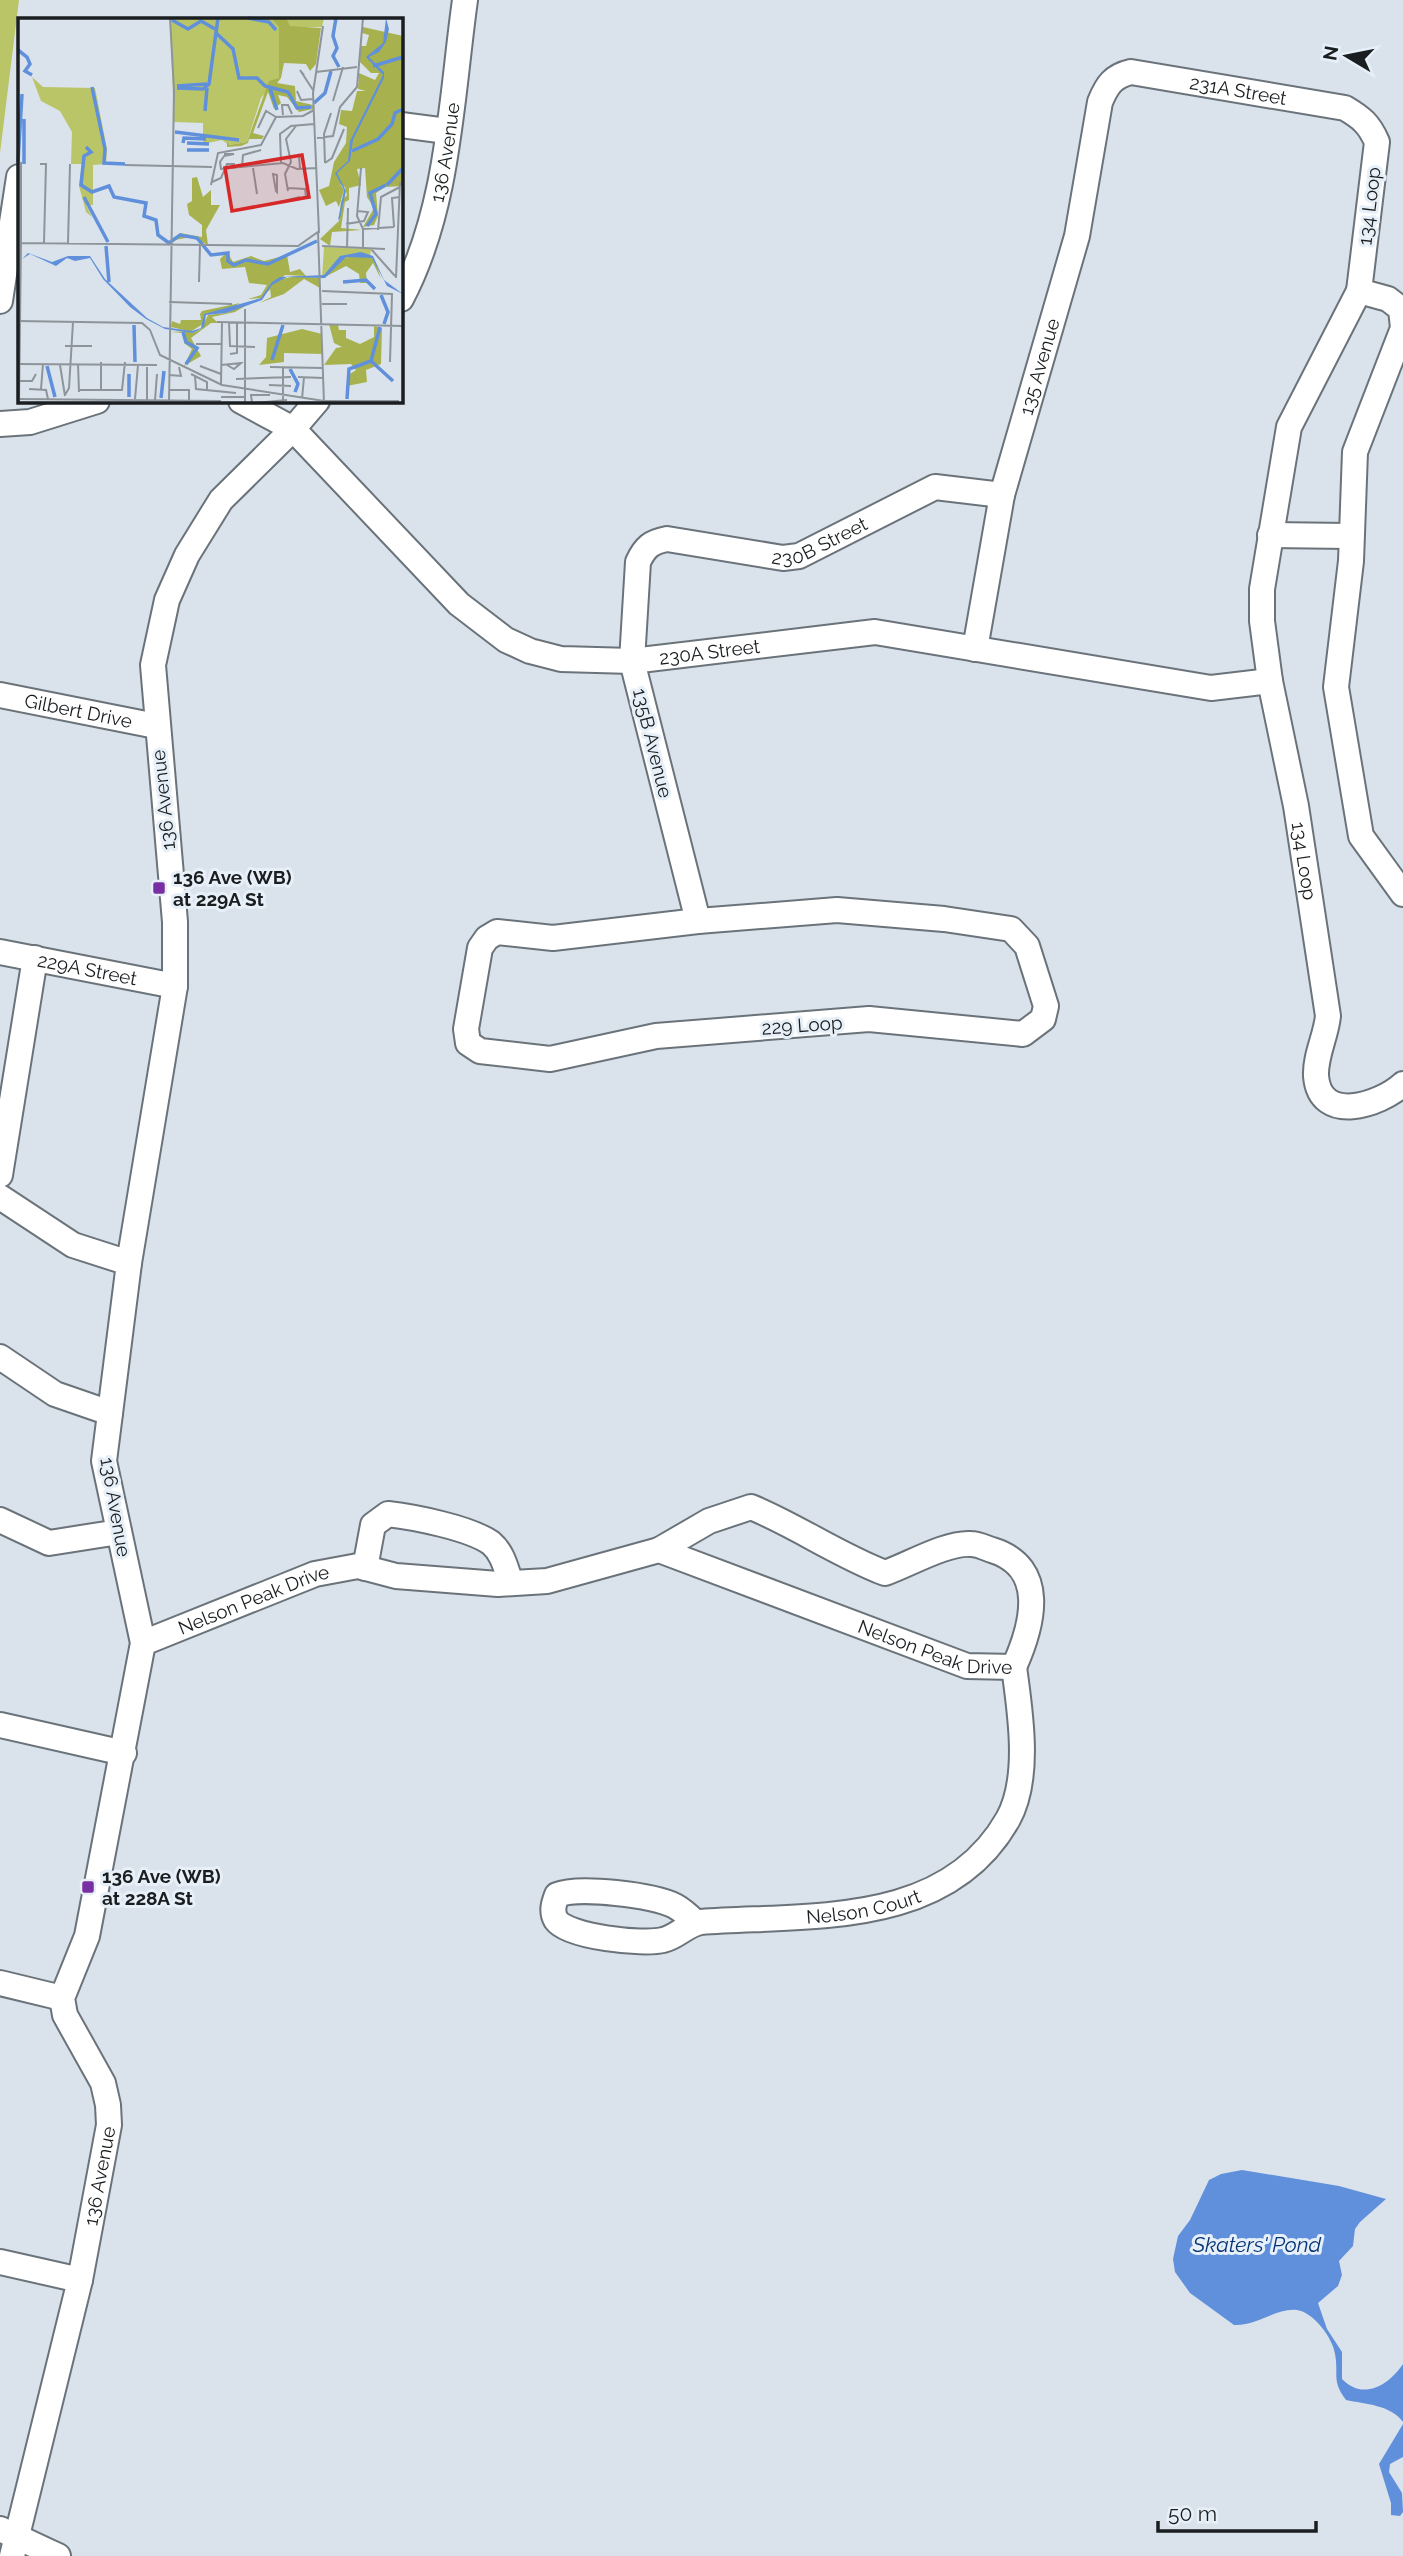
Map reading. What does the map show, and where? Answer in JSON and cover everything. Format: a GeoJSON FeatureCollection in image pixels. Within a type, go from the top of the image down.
{"type":"FeatureCollection","features":[{"type":"Feature","properties":{"kind":"street","name":"136 Avenue"},"geometry":{"type":"LineString","coordinates":[[402,297],[415,272],[436,209],[466,0]]}},
{"type":"Feature","properties":{"kind":"street","name":"231A Street"},"geometry":{"type":"LineString","coordinates":[[1107,85],[1119,75],[1131,72],[1345,108],[1368,122]]}},
{"type":"Feature","properties":{"kind":"street","name":"135 Avenue"},"geometry":{"type":"LineString","coordinates":[[975,649],[1002,495],[1077,236],[1100,103],[1107,85]]}},
{"type":"Feature","properties":{"kind":"street","name":"134 Loop"},"geometry":{"type":"LineString","coordinates":[[1368,122],[1377,142],[1359,291],[1289,427],[1262,589],[1262,621],[1270,681],[1296,806],[1328,1017],[1326,1038],[1317,1060],[1317,1085],[1328,1101],[1340,1107],[1358,1107],[1392,1094],[1403,1084]]}},
{"type":"Feature","properties":{"kind":"street"},"geometry":{"type":"LineString","coordinates":[[402,125],[447,131]]}},
{"type":"Feature","properties":{"kind":"street"},"geometry":{"type":"LineString","coordinates":[[0,301],[18,184]]}},
{"type":"Feature","properties":{"kind":"street"},"geometry":{"type":"LineString","coordinates":[[1359,291],[1388,299],[1401,309],[1403,328],[1355,452],[1351,561],[1336,687],[1361,836],[1403,894]]}},
{"type":"Feature","properties":{"kind":"street"},"geometry":{"type":"LineString","coordinates":[[0,425],[30,422],[94,402]]}},
{"type":"Feature","properties":{"kind":"street","name":"230A Street"},"geometry":{"type":"LineString","coordinates":[[243,402],[293,429],[459,604],[506,640],[530,651],[561,659],[632,662],[875,632],[1212,688],[1270,681]]}},
{"type":"Feature","properties":{"kind":"street","name":"136 Avenue"},"geometry":{"type":"LineString","coordinates":[[9,2541],[80,2280],[109,2125],[103,2083],[65,2015],[62,1998],[87,1936],[144,1643],[104,1461],[129,1263],[175,986],[175,922],[156,726],[153,665],[167,600],[187,555],[221,500],[293,429],[316,402]]}},
{"type":"Feature","properties":{"kind":"street","name":"230B Street"},"geometry":{"type":"LineString","coordinates":[[638,562],[644,548],[653,541],[667,539],[783,558],[799,556],[935,487],[1002,495]]}},
{"type":"Feature","properties":{"kind":"street"},"geometry":{"type":"LineString","coordinates":[[1270,535],[1350,536]]}},
{"type":"Feature","properties":{"kind":"street","name":"135B Avenue"},"geometry":{"type":"LineString","coordinates":[[638,562],[632,662],[698,920]]}},
{"type":"Feature","properties":{"kind":"street","name":"Gilbert Drive"},"geometry":{"type":"LineString","coordinates":[[0,695],[156,726]]}},
{"type":"Feature","properties":{"kind":"street","name":"229 Loop"},"geometry":{"type":"LineString","coordinates":[[837,910],[944,919],[1011,929],[1027,946],[1046,1006],[1044,1019],[1023,1034],[879,1019],[656,1036],[550,1059],[480,1051],[468,1043],[466,1029],[480,948],[487,938],[497,932],[553,938],[698,920],[837,910]]}},
{"type":"Feature","properties":{"kind":"street","name":"229A Street"},"geometry":{"type":"LineString","coordinates":[[0,952],[175,986]]}},
{"type":"Feature","properties":{"kind":"street"},"geometry":{"type":"LineString","coordinates":[[0,1175],[35,958]]}},
{"type":"Feature","properties":{"kind":"street"},"geometry":{"type":"LineString","coordinates":[[0,1197],[73,1245],[129,1263]]}},
{"type":"Feature","properties":{"kind":"street"},"geometry":{"type":"LineString","coordinates":[[0,1357],[55,1394],[110,1413]]}},
{"type":"Feature","properties":{"kind":"street","name":"Nelson Peak Drive"},"geometry":{"type":"LineString","coordinates":[[144,1643],[315,1574],[365,1568],[396,1576],[510,1583],[547,1581],[659,1550],[709,1521],[751,1507],[794,1525],[857,1562],[885,1573],[938,1552],[971,1544],[1009,1555],[1024,1569],[1030,1586],[1029,1623],[1024,1646],[1014,1667],[967,1666],[659,1550]]}},
{"type":"Feature","properties":{"kind":"street"},"geometry":{"type":"LineString","coordinates":[[365,1568],[373,1525],[388,1514],[473,1534],[491,1544],[502,1557],[510,1583]]}},
{"type":"Feature","properties":{"kind":"street"},"geometry":{"type":"LineString","coordinates":[[0,1520],[49,1543],[119,1532]]}},
{"type":"Feature","properties":{"kind":"street","name":"Nelson Court"},"geometry":{"type":"LineString","coordinates":[[696,1923],[675,1906],[658,1901],[570,1890],[557,1895],[553,1906],[555,1918],[563,1927],[635,1941],[666,1940],[696,1923],[828,1916],[911,1899],[948,1883],[981,1858],[1010,1817],[1019,1780],[1023,1734],[1014,1667]]}},
{"type":"Feature","properties":{"kind":"street"},"geometry":{"type":"LineString","coordinates":[[0,1725],[124,1753]]}},
{"type":"Feature","properties":{"kind":"street"},"geometry":{"type":"LineString","coordinates":[[0,1983],[62,1998]]}},
{"type":"Feature","properties":{"kind":"street"},"geometry":{"type":"LineString","coordinates":[[0,2262],[80,2280]]}},
{"type":"Feature","properties":{"kind":"street"},"geometry":{"type":"LineString","coordinates":[[9,2541],[58,2556]]}},
{"type":"Feature","properties":{"kind":"green space"},"geometry":{"type":"Polygon","coordinates":[[[0,0],[19,0],[0,153],[0,0]]]}},
{"type":"Feature","properties":{"kind":"water","name":"Skaters' Pond"},"geometry":{"type":"Polygon","coordinates":[[[1242,2170],[1339,2186],[1386,2199],[1355,2229],[1353,2246],[1339,2261],[1342,2275],[1338,2286],[1318,2303],[1327,2329],[1342,2352],[1342,2379],[1350,2386],[1358,2389],[1375,2388],[1391,2378],[1403,2364],[1403,2422],[1385,2409],[1346,2400],[1337,2382],[1335,2354],[1330,2341],[1309,2315],[1289,2310],[1251,2323],[1234,2325],[1190,2293],[1175,2272],[1173,2259],[1178,2236],[1190,2220],[1209,2180],[1221,2174],[1242,2170]]]}},
{"type":"Feature","properties":{"kind":"water"},"geometry":{"type":"Polygon","coordinates":[[[1403,2424],[1403,2457],[1390,2464],[1389,2472],[1402,2493],[1403,2512],[1400,2516],[1391,2515],[1391,2503],[1379,2464],[1403,2424]]]}},
{"type":"Feature","properties":{"kind":"place","name":"136 Ave (WB) at 229A St"},"geometry":{"type":"Point","coordinates":[159,888]}},
{"type":"Feature","properties":{"kind":"place","name":"136 Ave (WB) at 228A St"},"geometry":{"type":"Point","coordinates":[88,1887]}}]}
